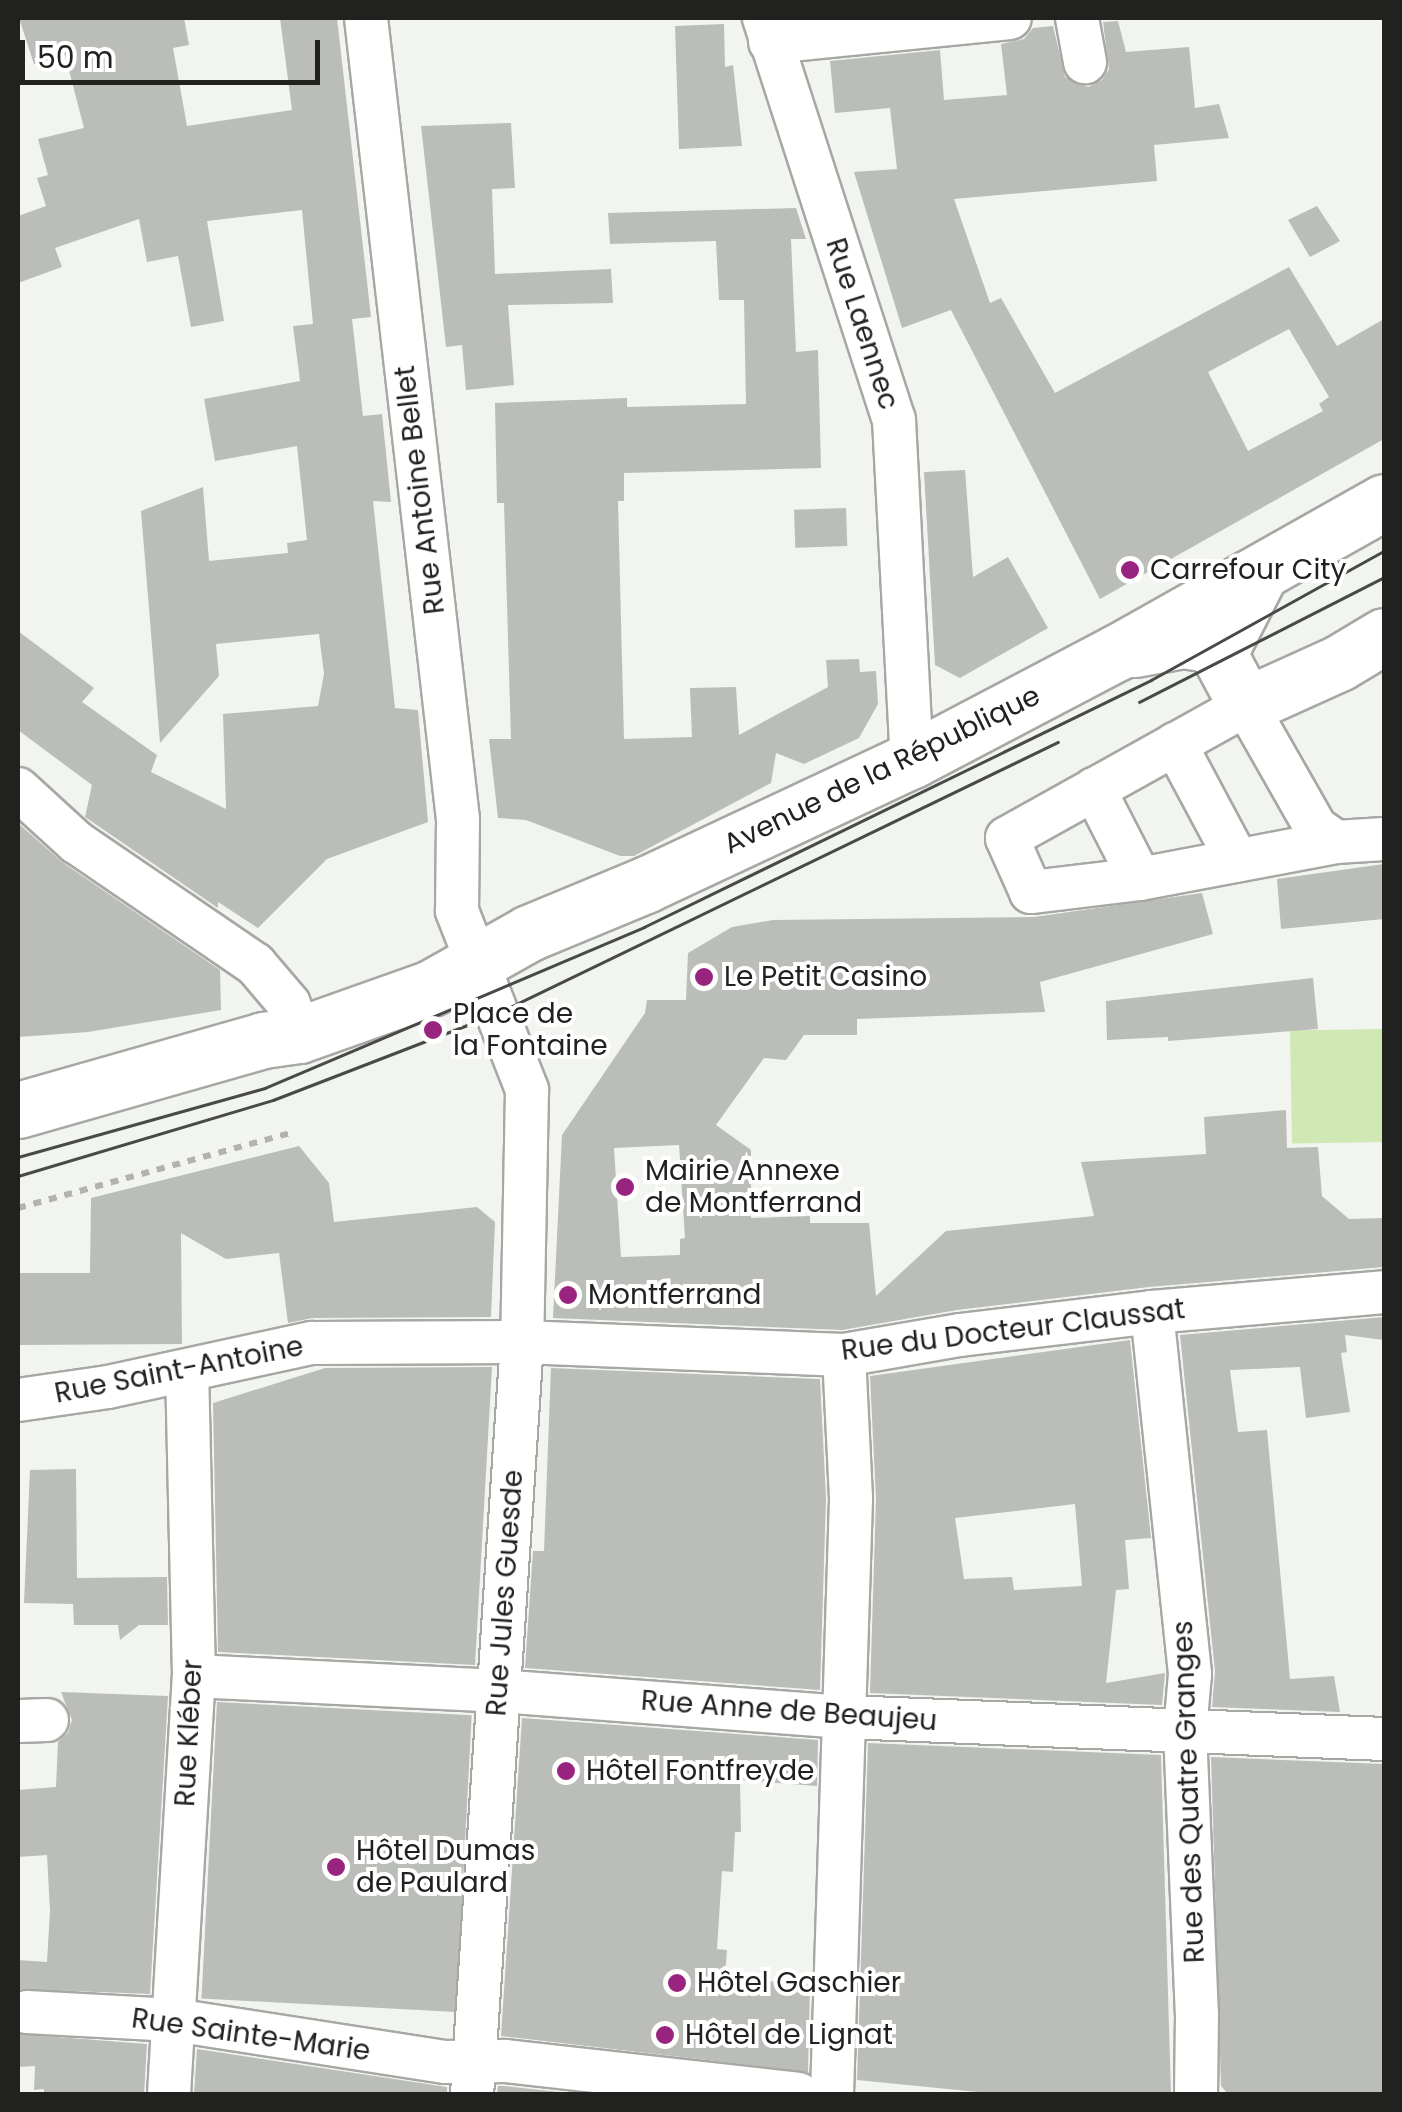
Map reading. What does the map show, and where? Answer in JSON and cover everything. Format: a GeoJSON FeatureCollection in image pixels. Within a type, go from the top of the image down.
{"type":"FeatureCollection","features":[{"type":"Feature","properties":{"kind":"main road","name":"Avenue de la République"},"geometry":{"type":"LineString","coordinates":[[474,960],[912,760],[1118,652],[1275,560],[1384,502]]}},
{"type":"Feature","properties":{"kind":"main road"},"geometry":{"type":"LineString","coordinates":[[1234,683],[1339,663],[1384,636]]}},
{"type":"Feature","properties":{"kind":"main road","name":"Avenue de la République"},"geometry":{"type":"LineString","coordinates":[[1118,652],[1183,640],[1214,645],[1234,683]]}},
{"type":"Feature","properties":{"kind":"main road"},"geometry":{"type":"LineString","coordinates":[[18,1110],[430,988],[474,960]]}},
{"type":"Feature","properties":{"kind":"street","name":"Rue Antoine Bellet"},"geometry":{"type":"LineString","coordinates":[[366,18],[458,819],[457,911],[474,960]]}},
{"type":"Feature","properties":{"kind":"street"},"geometry":{"type":"LineString","coordinates":[[767,30],[1010,18]]}},
{"type":"Feature","properties":{"kind":"street"},"geometry":{"type":"LineString","coordinates":[[1077,18],[1085,62]]}},
{"type":"Feature","properties":{"kind":"street","name":"Rue Laennec"},"geometry":{"type":"LineString","coordinates":[[767,30],[894,420],[912,760]]}},
{"type":"Feature","properties":{"kind":"street"},"geometry":{"type":"LineString","coordinates":[[1275,560],[1234,683],[1175,744],[1006,838],[1031,892],[1140,880],[1336,842],[1384,840]]}},
{"type":"Feature","properties":{"kind":"street"},"geometry":{"type":"LineString","coordinates":[[1234,683],[1316,828],[1336,842]]}},
{"type":"Feature","properties":{"kind":"street"},"geometry":{"type":"LineString","coordinates":[[1175,744],[1237,860]]}},
{"type":"Feature","properties":{"kind":"street"},"geometry":{"type":"LineString","coordinates":[[18,789],[76,842],[255,964],[266,1034]]}},
{"type":"Feature","properties":{"kind":"street"},"geometry":{"type":"LineString","coordinates":[[1094,790],[1140,880]]}},
{"type":"Feature","properties":{"kind":"street","name":"Rue Jules Guesde"},"geometry":{"type":"LineString","coordinates":[[474,960],[527,1090],[522,1342],[474,2076]]}},
{"type":"Feature","properties":{"kind":"street","name":"Rue du Docteur Claussat"},"geometry":{"type":"LineString","coordinates":[[522,1342],[844,1354],[960,1334],[1384,1292]]}},
{"type":"Feature","properties":{"kind":"street","name":"Rue des Quatre Granges"},"geometry":{"type":"LineString","coordinates":[[1152,1312],[1190,1674],[1184,1731],[1197,2014],[1196,2094]]}},
{"type":"Feature","properties":{"kind":"street","name":"Rue Saint-Antoine"},"geometry":{"type":"LineString","coordinates":[[18,1400],[188,1372],[312,1343],[522,1342]]}},
{"type":"Feature","properties":{"kind":"street"},"geometry":{"type":"LineString","coordinates":[[832,2094],[851,1498],[844,1354]]}},
{"type":"Feature","properties":{"kind":"street","name":"Rue Kléber"},"geometry":{"type":"LineString","coordinates":[[169,2094],[194,1676],[188,1372]]}},
{"type":"Feature","properties":{"kind":"street","name":"Rue Anne de Beaujeu"},"geometry":{"type":"LineString","coordinates":[[194,1676],[498,1692],[846,1717],[1384,1738]]}},
{"type":"Feature","properties":{"kind":"street","name":"Rue Sainte-Marie"},"geometry":{"type":"LineString","coordinates":[[26,2012],[174,2020],[445,2062],[474,2076],[798,2094]]}},
{"type":"Feature","properties":{"kind":"path"},"geometry":{"type":"LineString","coordinates":[[18,1208],[292,1133]]}},
{"type":"Feature","properties":{"kind":"green space"},"geometry":{"type":"Polygon","coordinates":[[[1382,1029],[1384,1142],[1292,1144],[1290,1031],[1382,1029]]]}},
{"type":"Feature","properties":{"kind":"building"},"geometry":{"type":"Polygon","coordinates":[[[19,18],[184,18],[189,45],[173,48],[187,126],[292,110],[280,18],[337,18],[371,317],[352,319],[363,416],[382,414],[391,502],[373,501],[395,708],[418,710],[428,822],[327,859],[258,928],[218,902],[218,908],[85,817],[92,785],[18,730],[18,631],[94,688],[82,702],[157,755],[151,772],[226,809],[223,714],[318,706],[324,674],[319,634],[216,644],[219,676],[160,743],[141,511],[203,487],[209,561],[288,553],[287,543],[307,540],[297,446],[215,461],[204,399],[300,381],[293,326],[313,324],[302,210],[207,221],[224,321],[191,327],[178,256],[147,262],[139,219],[55,248],[62,267],[18,283],[18,216],[46,206],[37,178],[48,175],[38,139],[84,128],[65,55],[34,64],[19,18]]]}},
{"type":"Feature","properties":{"kind":"building"},"geometry":{"type":"Polygon","coordinates":[[[1118,21],[1126,52],[1189,47],[1195,108],[1219,104],[1229,138],[1154,145],[1157,181],[954,199],[990,303],[1001,298],[1055,393],[1289,267],[1337,346],[1384,319],[1384,439],[1100,599],[951,310],[902,328],[854,172],[897,169],[890,108],[835,113],[830,61],[940,50],[944,100],[1007,95],[1001,44],[1024,39],[1033,28],[1053,26],[1065,77],[1088,87],[1102,80],[1109,69],[1103,22],[1118,21]],[[1289,329],[1208,372],[1248,451],[1323,411],[1319,404],[1329,397],[1289,329]]]}},
{"type":"Feature","properties":{"kind":"building"},"geometry":{"type":"Polygon","coordinates":[[[724,24],[725,67],[733,65],[742,146],[679,149],[675,26],[724,24]]]}},
{"type":"Feature","properties":{"kind":"building"},"geometry":{"type":"Polygon","coordinates":[[[511,123],[515,188],[492,189],[495,274],[611,269],[613,303],[508,305],[514,385],[466,390],[462,345],[446,347],[421,126],[511,123]]]}},
{"type":"Feature","properties":{"kind":"building"},"geometry":{"type":"Polygon","coordinates":[[[1317,206],[1340,241],[1310,257],[1288,220],[1317,206]]]}},
{"type":"Feature","properties":{"kind":"building"},"geometry":{"type":"Polygon","coordinates":[[[796,208],[806,239],[791,239],[796,352],[818,350],[821,468],[624,473],[624,501],[618,501],[624,739],[692,737],[690,688],[736,687],[739,735],[828,687],[826,660],[859,659],[860,672],[876,671],[878,704],[859,738],[804,764],[776,753],[771,783],[634,856],[620,856],[526,820],[498,818],[489,739],[511,739],[504,503],[497,503],[495,403],[627,398],[627,407],[746,404],[744,300],[719,300],[716,241],[610,244],[608,213],[796,208]]]}},
{"type":"Feature","properties":{"kind":"building"},"geometry":{"type":"Polygon","coordinates":[[[965,470],[973,577],[1008,557],[1048,628],[960,678],[935,665],[924,472],[965,470]]]}},
{"type":"Feature","properties":{"kind":"building"},"geometry":{"type":"Polygon","coordinates":[[[846,508],[847,546],[795,548],[794,510],[846,508]]]}},
{"type":"Feature","properties":{"kind":"building"},"geometry":{"type":"Polygon","coordinates":[[[18,823],[62,862],[220,970],[221,1010],[88,1032],[18,1037],[18,823]]]}},
{"type":"Feature","properties":{"kind":"building"},"geometry":{"type":"Polygon","coordinates":[[[1384,864],[1384,919],[1281,929],[1277,879],[1384,864]]]}},
{"type":"Feature","properties":{"kind":"building"},"geometry":{"type":"Polygon","coordinates":[[[1202,893],[1213,934],[1040,982],[1045,1012],[857,1019],[857,1035],[804,1035],[786,1060],[764,1058],[716,1125],[751,1150],[751,1218],[810,1216],[810,1223],[869,1223],[876,1296],[946,1231],[1094,1216],[1081,1162],[1206,1154],[1204,1117],[1286,1110],[1287,1148],[1318,1147],[1322,1196],[1349,1219],[1384,1218],[1384,1267],[1149,1287],[957,1310],[842,1330],[553,1318],[562,1135],[645,1013],[647,1000],[686,1000],[688,953],[732,927],[773,920],[1034,917],[1202,893]],[[679,1145],[614,1148],[621,1257],[680,1255],[680,1239],[685,1238],[679,1145]]]}},
{"type":"Feature","properties":{"kind":"building"},"geometry":{"type":"Polygon","coordinates":[[[1313,978],[1318,1029],[1168,1041],[1168,1037],[1107,1040],[1106,1001],[1313,978]]]}},
{"type":"Feature","properties":{"kind":"building"},"geometry":{"type":"Polygon","coordinates":[[[299,1146],[329,1183],[334,1222],[477,1207],[495,1222],[491,1317],[312,1318],[288,1323],[279,1253],[226,1259],[181,1233],[182,1344],[18,1345],[18,1273],[90,1273],[91,1198],[299,1146]]]}},
{"type":"Feature","properties":{"kind":"building"},"geometry":{"type":"Polygon","coordinates":[[[1384,1317],[1384,1340],[1345,1335],[1347,1352],[1341,1353],[1350,1412],[1306,1418],[1300,1367],[1230,1370],[1238,1432],[1267,1430],[1290,1679],[1334,1676],[1340,1712],[1212,1707],[1215,1671],[1180,1335],[1384,1317]]]}},
{"type":"Feature","properties":{"kind":"building"},"geometry":{"type":"Polygon","coordinates":[[[1130,1340],[1151,1538],[1125,1540],[1129,1589],[1116,1590],[1106,1683],[1165,1673],[1162,1705],[870,1693],[876,1499],[870,1376],[1130,1340]],[[1075,1504],[955,1518],[964,1579],[1012,1577],[1014,1590],[1082,1586],[1075,1504]]]}},
{"type":"Feature","properties":{"kind":"building"},"geometry":{"type":"Polygon","coordinates":[[[492,1367],[475,1665],[218,1652],[213,1403],[325,1368],[492,1367]]]}},
{"type":"Feature","properties":{"kind":"building"},"geometry":{"type":"Polygon","coordinates":[[[551,1368],[820,1379],[826,1498],[820,1690],[525,1668],[533,1551],[544,1551],[551,1368]]]}},
{"type":"Feature","properties":{"kind":"building"},"geometry":{"type":"Polygon","coordinates":[[[76,1469],[77,1578],[167,1577],[168,1625],[139,1625],[120,1640],[118,1625],[74,1625],[73,1604],[24,1603],[30,1470],[76,1469]]]}},
{"type":"Feature","properties":{"kind":"building"},"geometry":{"type":"Polygon","coordinates":[[[61,1692],[168,1696],[150,1994],[18,1989],[18,1960],[47,1962],[50,1911],[47,1855],[18,1857],[18,1790],[56,1787],[58,1742],[68,1733],[72,1720],[61,1692]]]}},
{"type":"Feature","properties":{"kind":"building"},"geometry":{"type":"Polygon","coordinates":[[[217,1702],[472,1715],[456,2012],[201,1999],[217,1702]]]}},
{"type":"Feature","properties":{"kind":"building"},"geometry":{"type":"Polygon","coordinates":[[[522,1718],[818,1740],[817,1786],[740,1780],[741,1832],[735,1832],[733,1872],[722,1871],[717,1949],[727,1950],[725,1977],[810,1985],[808,2072],[501,2036],[522,1718]]]}},
{"type":"Feature","properties":{"kind":"building"},"geometry":{"type":"Polygon","coordinates":[[[868,1743],[1161,1755],[1171,2094],[998,2094],[857,2080],[868,1743]]]}},
{"type":"Feature","properties":{"kind":"building"},"geometry":{"type":"Polygon","coordinates":[[[1211,1757],[1384,1764],[1384,2094],[1228,2094],[1221,2086],[1211,1757]]]}},
{"type":"Feature","properties":{"kind":"building"},"geometry":{"type":"Polygon","coordinates":[[[18,2034],[147,2044],[144,2094],[44,2094],[44,2089],[34,2090],[35,2066],[18,2067],[18,2034]]]}},
{"type":"Feature","properties":{"kind":"building"},"geometry":{"type":"Polygon","coordinates":[[[197,2049],[447,2087],[447,2094],[194,2094],[197,2049]]]}},
{"type":"Feature","properties":{"kind":"building"},"geometry":{"type":"Polygon","coordinates":[[[498,2086],[504,2086],[579,2094],[497,2094],[498,2086]]]}},
{"type":"Feature","properties":{"kind":"tram line"},"geometry":{"type":"LineString","coordinates":[[18,1157],[265,1088],[644,927],[1151,680],[1384,551]]}},
{"type":"Feature","properties":{"kind":"tram line"},"geometry":{"type":"LineString","coordinates":[[1139,702],[1384,577]]}},
{"type":"Feature","properties":{"kind":"tram line"},"geometry":{"type":"LineString","coordinates":[[18,1176],[273,1100],[496,1014],[1058,742]]}},
{"type":"Feature","properties":{"kind":"place","name":"Carrefour City"},"geometry":{"type":"Point","coordinates":[1130,570]}},
{"type":"Feature","properties":{"kind":"place","name":"Le Petit Casino"},"geometry":{"type":"Point","coordinates":[704,977]}},
{"type":"Feature","properties":{"kind":"place","name":"Place de la Fontaine"},"geometry":{"type":"Point","coordinates":[433,1030]}},
{"type":"Feature","properties":{"kind":"place","name":"Mairie Annexe de Montferrand"},"geometry":{"type":"Point","coordinates":[625,1187]}},
{"type":"Feature","properties":{"kind":"place","name":"Montferrand"},"geometry":{"type":"Point","coordinates":[568,1295]}},
{"type":"Feature","properties":{"kind":"place","name":"Hôtel Fontfreyde"},"geometry":{"type":"Point","coordinates":[566,1771]}},
{"type":"Feature","properties":{"kind":"place","name":"Hôtel Dumas de Paulard"},"geometry":{"type":"Point","coordinates":[336,1867]}},
{"type":"Feature","properties":{"kind":"place","name":"Hôtel Gaschier"},"geometry":{"type":"Point","coordinates":[677,1983]}},
{"type":"Feature","properties":{"kind":"place","name":"Hôtel de Lignat"},"geometry":{"type":"Point","coordinates":[665,2035]}}]}
